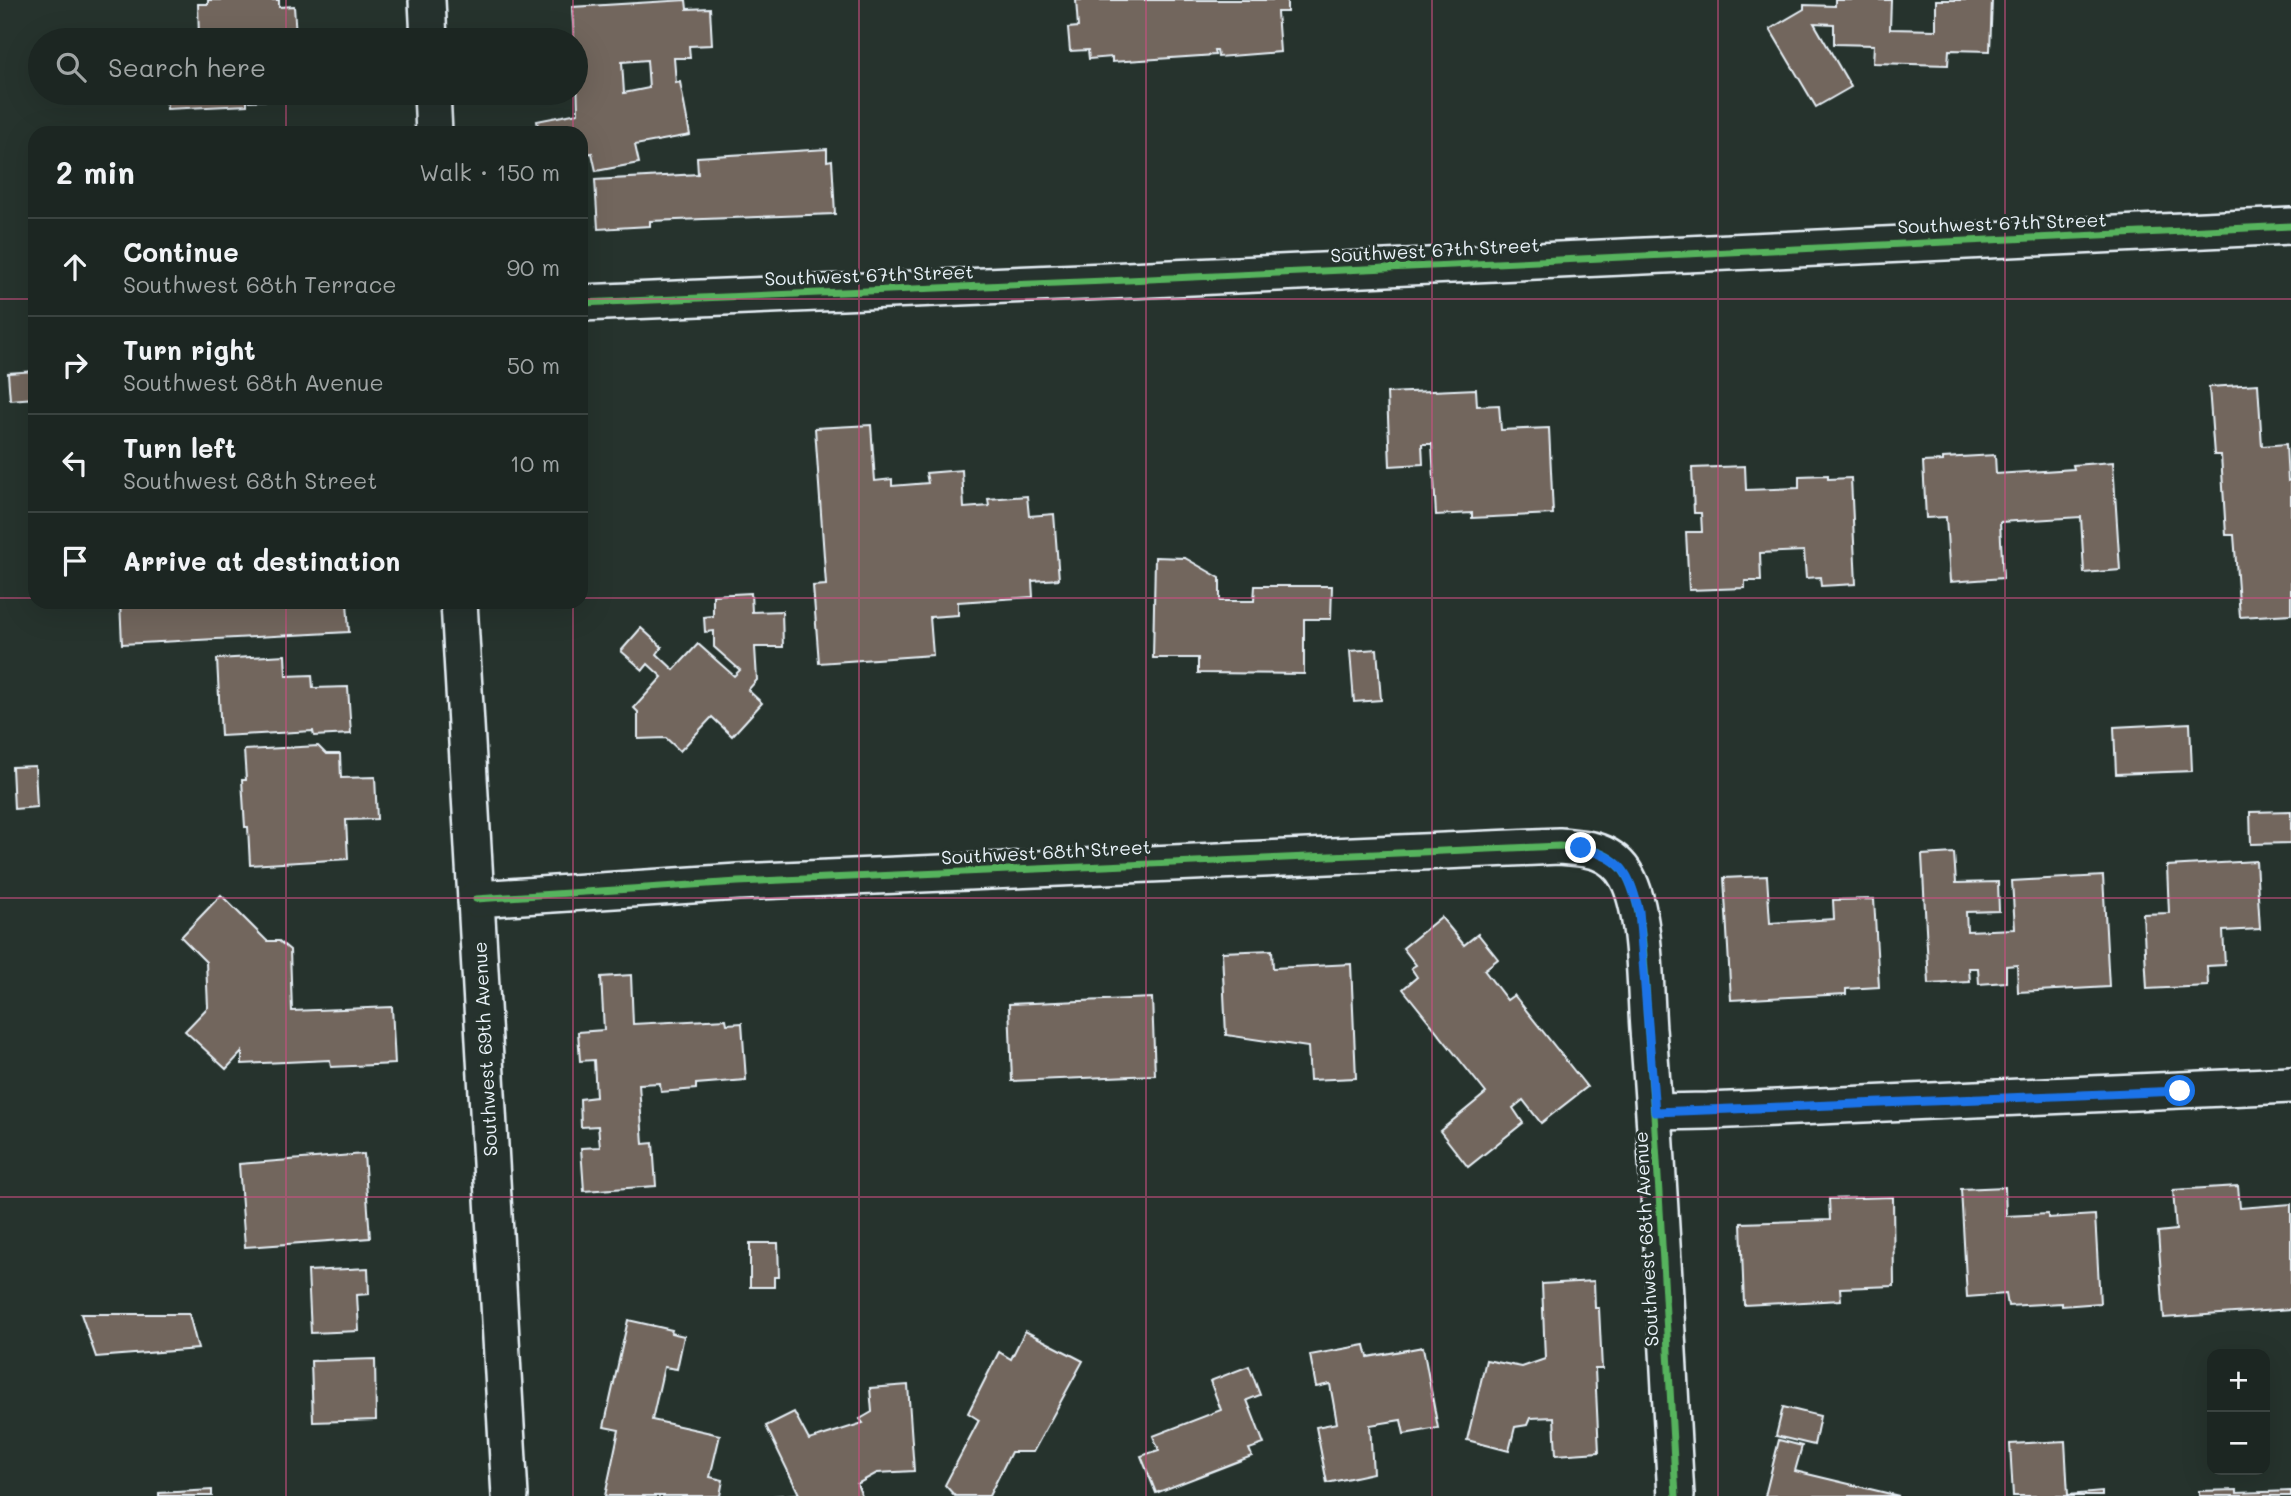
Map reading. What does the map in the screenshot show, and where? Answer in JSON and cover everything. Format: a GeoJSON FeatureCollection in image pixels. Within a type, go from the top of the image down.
{"type":"FeatureCollection","features":[{"type":"Feature","properties":{"kind":"street"},"geometry":{"type":"LineString","coordinates":[[427,0],[428,28]]}},
{"type":"Feature","properties":{"kind":"street"},"geometry":{"type":"LineString","coordinates":[[433,105],[434,126]]}},
{"type":"Feature","properties":{"kind":"street","name":"Southwest 67th Street"},"geometry":{"type":"LineString","coordinates":[[588,303],[2291,226]]}},
{"type":"Feature","properties":{"kind":"street","name":"Southwest 69th Avenue"},"geometry":{"type":"LineString","coordinates":[[459,609],[510,1496]]}},
{"type":"Feature","properties":{"kind":"street","name":"Southwest 68th Street"},"geometry":{"type":"LineString","coordinates":[[476,899],[738,882],[1559,846],[1602,853],[1616,860]]}},
{"type":"Feature","properties":{"kind":"street","name":"Southwest 68th Avenue"},"geometry":{"type":"LineString","coordinates":[[1616,860],[1628,878],[1639,911],[1655,1112],[1676,1496]]}},
{"type":"Feature","properties":{"kind":"street"},"geometry":{"type":"LineString","coordinates":[[1655,1112],[2291,1085]]}},
{"type":"Feature","properties":{"kind":"building"},"geometry":{"type":"Polygon","coordinates":[[[208,0],[279,0],[279,7],[294,6],[295,28],[199,28],[198,4],[208,4],[208,0]]]}},
{"type":"Feature","properties":{"kind":"building"},"geometry":{"type":"Polygon","coordinates":[[[686,0],[687,9],[710,8],[712,45],[689,46],[690,58],[674,58],[676,83],[680,82],[690,135],[635,145],[639,163],[596,171],[592,153],[588,154],[588,126],[538,126],[537,121],[578,113],[578,105],[588,105],[588,28],[573,28],[572,7],[686,0]],[[647,60],[622,62],[624,93],[649,88],[647,60]]]}},
{"type":"Feature","properties":{"kind":"building"},"geometry":{"type":"Polygon","coordinates":[[[1076,0],[1287,0],[1287,12],[1277,12],[1280,52],[1218,57],[1217,50],[1214,50],[1215,55],[1112,62],[1112,57],[1089,59],[1088,50],[1070,51],[1068,28],[1078,27],[1076,0]]]}},
{"type":"Feature","properties":{"kind":"building"},"geometry":{"type":"Polygon","coordinates":[[[1835,0],[1891,0],[1890,29],[1936,30],[1936,0],[1992,0],[1990,51],[1949,50],[1948,65],[1873,63],[1874,45],[1834,44],[1834,24],[1814,23],[1851,87],[1816,107],[1770,29],[1804,9],[1804,5],[1835,6],[1835,0]]]}},
{"type":"Feature","properties":{"kind":"building"},"geometry":{"type":"Polygon","coordinates":[[[167,105],[247,105],[167,109],[167,105]]]}},
{"type":"Feature","properties":{"kind":"building"},"geometry":{"type":"Polygon","coordinates":[[[827,149],[827,161],[832,160],[835,214],[650,221],[650,226],[598,229],[595,180],[698,174],[697,157],[827,149]]]}},
{"type":"Feature","properties":{"kind":"building"},"geometry":{"type":"Polygon","coordinates":[[[28,372],[28,399],[10,400],[8,373],[28,372]]]}},
{"type":"Feature","properties":{"kind":"building"},"geometry":{"type":"Polygon","coordinates":[[[2258,384],[2262,446],[2286,444],[2288,481],[2291,480],[2291,614],[2240,617],[2234,535],[2226,535],[2221,455],[2214,455],[2209,387],[2258,384]]]}},
{"type":"Feature","properties":{"kind":"building"},"geometry":{"type":"Polygon","coordinates":[[[1476,389],[1477,406],[1499,405],[1501,430],[1549,428],[1553,514],[1472,518],[1472,513],[1436,515],[1432,444],[1422,444],[1423,464],[1390,466],[1387,393],[1476,389]]]}},
{"type":"Feature","properties":{"kind":"building"},"geometry":{"type":"Polygon","coordinates":[[[871,425],[875,481],[892,479],[892,486],[928,483],[926,473],[962,470],[964,508],[989,506],[988,499],[1027,496],[1029,516],[1054,514],[1059,579],[1032,581],[1033,597],[958,602],[958,615],[930,617],[933,655],[819,663],[813,586],[826,585],[815,428],[871,425]]]}},
{"type":"Feature","properties":{"kind":"building"},"geometry":{"type":"Polygon","coordinates":[[[1995,455],[1996,474],[2074,469],[2073,465],[2113,462],[2120,570],[2084,573],[2081,517],[2000,522],[2003,578],[1950,582],[1946,517],[1926,518],[1923,462],[1995,455]]]}},
{"type":"Feature","properties":{"kind":"building"},"geometry":{"type":"Polygon","coordinates":[[[1745,466],[1746,490],[1799,488],[1799,476],[1828,475],[1828,479],[1851,478],[1856,584],[1821,586],[1820,577],[1806,578],[1804,551],[1760,553],[1761,581],[1745,581],[1745,588],[1689,590],[1686,532],[1702,532],[1701,513],[1694,513],[1692,468],[1745,466]]]}},
{"type":"Feature","properties":{"kind":"building"},"geometry":{"type":"Polygon","coordinates":[[[1155,557],[1185,558],[1220,578],[1220,601],[1254,601],[1255,586],[1332,586],[1331,619],[1304,619],[1304,674],[1198,673],[1198,658],[1153,658],[1155,557]]]}},
{"type":"Feature","properties":{"kind":"building"},"geometry":{"type":"Polygon","coordinates":[[[751,593],[752,612],[782,611],[783,647],[755,647],[757,680],[748,690],[762,703],[732,736],[712,717],[680,751],[666,738],[638,739],[638,712],[634,708],[662,677],[648,664],[643,670],[621,651],[641,628],[662,647],[657,654],[674,670],[698,644],[734,676],[740,670],[714,647],[714,631],[705,632],[704,617],[713,616],[713,595],[751,593]]]}},
{"type":"Feature","properties":{"kind":"building"},"geometry":{"type":"Polygon","coordinates":[[[120,609],[347,609],[349,632],[122,644],[120,609]]]}},
{"type":"Feature","properties":{"kind":"building"},"geometry":{"type":"Polygon","coordinates":[[[1377,649],[1381,700],[1354,702],[1350,651],[1377,649]]]}},
{"type":"Feature","properties":{"kind":"building"},"geometry":{"type":"Polygon","coordinates":[[[285,655],[286,676],[312,675],[313,688],[348,687],[351,734],[314,736],[313,731],[221,736],[217,659],[285,655]]]}},
{"type":"Feature","properties":{"kind":"building"},"geometry":{"type":"Polygon","coordinates":[[[2190,723],[2192,771],[2116,774],[2114,727],[2190,723]]]}},
{"type":"Feature","properties":{"kind":"building"},"geometry":{"type":"Polygon","coordinates":[[[318,746],[326,754],[340,754],[341,778],[375,777],[377,819],[346,820],[348,859],[250,865],[242,780],[246,780],[244,750],[318,746]]]}},
{"type":"Feature","properties":{"kind":"building"},"geometry":{"type":"Polygon","coordinates":[[[35,766],[37,807],[14,809],[12,767],[35,766]]]}},
{"type":"Feature","properties":{"kind":"building"},"geometry":{"type":"Polygon","coordinates":[[[2291,811],[2291,843],[2251,844],[2250,812],[2291,811]]]}},
{"type":"Feature","properties":{"kind":"building"},"geometry":{"type":"Polygon","coordinates":[[[1954,853],[1956,883],[1998,882],[1999,911],[1966,912],[1967,931],[2015,929],[2012,881],[2103,876],[2109,987],[2018,992],[2017,965],[2006,966],[2006,982],[1979,984],[1978,968],[1969,968],[1970,982],[1929,984],[1922,855],[1954,853]]]}},
{"type":"Feature","properties":{"kind":"building"},"geometry":{"type":"Polygon","coordinates":[[[2256,861],[2260,929],[2223,931],[2225,965],[2207,966],[2208,986],[2147,989],[2143,914],[2169,913],[2167,866],[2256,861]]]}},
{"type":"Feature","properties":{"kind":"building"},"geometry":{"type":"Polygon","coordinates":[[[1767,876],[1770,923],[1834,919],[1833,900],[1874,899],[1879,987],[1846,989],[1846,994],[1731,1000],[1724,878],[1767,876]]]}},
{"type":"Feature","properties":{"kind":"building"},"geometry":{"type":"Polygon","coordinates":[[[221,895],[267,941],[279,941],[290,950],[292,1011],[392,1007],[395,1064],[331,1067],[330,1060],[242,1064],[242,1052],[226,1069],[185,1031],[208,1007],[206,962],[181,937],[221,895]]]}},
{"type":"Feature","properties":{"kind":"building"},"geometry":{"type":"Polygon","coordinates":[[[1441,917],[1464,945],[1478,934],[1498,959],[1484,970],[1507,1000],[1514,995],[1587,1087],[1541,1123],[1523,1100],[1513,1108],[1523,1123],[1468,1167],[1440,1131],[1486,1093],[1403,989],[1417,977],[1411,968],[1416,965],[1403,948],[1441,917]]]}},
{"type":"Feature","properties":{"kind":"building"},"geometry":{"type":"Polygon","coordinates":[[[1272,950],[1273,968],[1351,964],[1356,1078],[1310,1080],[1308,1047],[1226,1035],[1222,952],[1272,950]]]}},
{"type":"Feature","properties":{"kind":"building"},"geometry":{"type":"Polygon","coordinates":[[[631,975],[633,1024],[726,1019],[727,1024],[742,1023],[746,1080],[696,1084],[696,1089],[661,1092],[660,1083],[639,1084],[643,1144],[653,1143],[656,1186],[584,1191],[581,1148],[600,1147],[598,1126],[581,1127],[580,1099],[596,1097],[594,1060],[580,1061],[578,1032],[604,1030],[601,977],[631,975]]]}},
{"type":"Feature","properties":{"kind":"building"},"geometry":{"type":"Polygon","coordinates":[[[1152,998],[1155,1075],[1012,1081],[1009,1004],[1152,998]]]}},
{"type":"Feature","properties":{"kind":"building"},"geometry":{"type":"Polygon","coordinates":[[[364,1154],[370,1238],[245,1247],[239,1164],[364,1154]]]}},
{"type":"Feature","properties":{"kind":"building"},"geometry":{"type":"Polygon","coordinates":[[[2238,1186],[2240,1208],[2291,1204],[2291,1309],[2164,1318],[2158,1232],[2176,1230],[2173,1190],[2238,1186]]]}},
{"type":"Feature","properties":{"kind":"building"},"geometry":{"type":"Polygon","coordinates":[[[2005,1187],[2006,1216],[2048,1214],[2048,1218],[2095,1215],[2100,1303],[2008,1306],[2006,1294],[1967,1297],[1961,1189],[2005,1187]]]}},
{"type":"Feature","properties":{"kind":"building"},"geometry":{"type":"Polygon","coordinates":[[[1893,1197],[1894,1286],[1840,1288],[1841,1300],[1744,1305],[1741,1223],[1830,1220],[1829,1199],[1893,1197]]]}},
{"type":"Feature","properties":{"kind":"building"},"geometry":{"type":"Polygon","coordinates":[[[750,1243],[778,1243],[779,1277],[774,1277],[774,1287],[750,1287],[750,1243]]]}},
{"type":"Feature","properties":{"kind":"building"},"geometry":{"type":"Polygon","coordinates":[[[368,1268],[369,1294],[357,1295],[359,1331],[311,1333],[308,1271],[368,1268]]]}},
{"type":"Feature","properties":{"kind":"building"},"geometry":{"type":"Polygon","coordinates":[[[1594,1281],[1595,1308],[1599,1308],[1602,1369],[1595,1369],[1599,1452],[1556,1455],[1554,1417],[1530,1418],[1527,1425],[1515,1427],[1509,1451],[1467,1440],[1486,1360],[1522,1367],[1545,1359],[1542,1284],[1594,1281]]]}},
{"type":"Feature","properties":{"kind":"building"},"geometry":{"type":"Polygon","coordinates":[[[81,1314],[189,1314],[198,1349],[96,1357],[81,1314]]]}},
{"type":"Feature","properties":{"kind":"building"},"geometry":{"type":"Polygon","coordinates":[[[628,1320],[672,1330],[671,1333],[684,1336],[677,1369],[664,1367],[652,1420],[720,1435],[710,1477],[723,1480],[720,1496],[605,1496],[619,1430],[604,1427],[628,1320]]]}},
{"type":"Feature","properties":{"kind":"building"},"geometry":{"type":"Polygon","coordinates":[[[1025,1331],[1083,1361],[1033,1452],[1011,1452],[989,1496],[955,1496],[945,1485],[979,1420],[968,1413],[999,1352],[1011,1359],[1025,1331]]]}},
{"type":"Feature","properties":{"kind":"building"},"geometry":{"type":"Polygon","coordinates":[[[1365,1345],[1368,1357],[1423,1347],[1438,1428],[1404,1434],[1401,1420],[1370,1425],[1373,1473],[1327,1483],[1316,1427],[1337,1423],[1330,1384],[1316,1387],[1310,1355],[1365,1345]]]}},
{"type":"Feature","properties":{"kind":"building"},"geometry":{"type":"Polygon","coordinates":[[[375,1359],[376,1420],[313,1422],[311,1361],[375,1359]]]}},
{"type":"Feature","properties":{"kind":"building"},"geometry":{"type":"Polygon","coordinates":[[[1249,1366],[1260,1395],[1247,1400],[1264,1444],[1249,1449],[1252,1456],[1156,1493],[1141,1456],[1159,1450],[1153,1436],[1221,1410],[1210,1381],[1249,1366]]]}},
{"type":"Feature","properties":{"kind":"building"},"geometry":{"type":"Polygon","coordinates":[[[908,1385],[914,1471],[877,1473],[857,1484],[862,1496],[772,1496],[799,1494],[766,1426],[794,1412],[809,1440],[863,1423],[860,1419],[872,1412],[870,1388],[908,1385]]]}},
{"type":"Feature","properties":{"kind":"building"},"geometry":{"type":"Polygon","coordinates":[[[1783,1407],[1820,1416],[1814,1445],[1776,1436],[1783,1407]]]}},
{"type":"Feature","properties":{"kind":"building"},"geometry":{"type":"Polygon","coordinates":[[[1779,1440],[1802,1446],[1795,1471],[1899,1496],[1765,1496],[1779,1440]]]}},
{"type":"Feature","properties":{"kind":"building"},"geometry":{"type":"Polygon","coordinates":[[[2065,1441],[2068,1495],[2102,1492],[2102,1496],[2013,1496],[2010,1444],[2065,1441]]]}},
{"type":"Feature","properties":{"kind":"building"},"geometry":{"type":"Polygon","coordinates":[[[212,1490],[212,1496],[159,1496],[159,1493],[212,1490]]]}},
{"type":"Feature","properties":{"kind":"building"},"geometry":{"type":"Polygon","coordinates":[[[2237,1490],[2237,1493],[2291,1491],[2291,1496],[2199,1496],[2199,1491],[2237,1490]]]}},
{"type":"Feature","properties":{"kind":"cycle path"},"geometry":{"type":"LineString","coordinates":[[588,303],[2291,226]]}},
{"type":"Feature","properties":{"kind":"cycle path"},"geometry":{"type":"LineString","coordinates":[[476,899],[738,882],[1559,846],[1580,848],[1607,856],[1627,877],[1638,909],[1641,929],[1676,1496]]}},
{"type":"Feature","properties":{"kind":"route"},"geometry":{"type":"LineString","coordinates":[[1581,848],[1616,860],[1628,878],[1639,911],[1655,1112],[2180,1091]]}}]}
